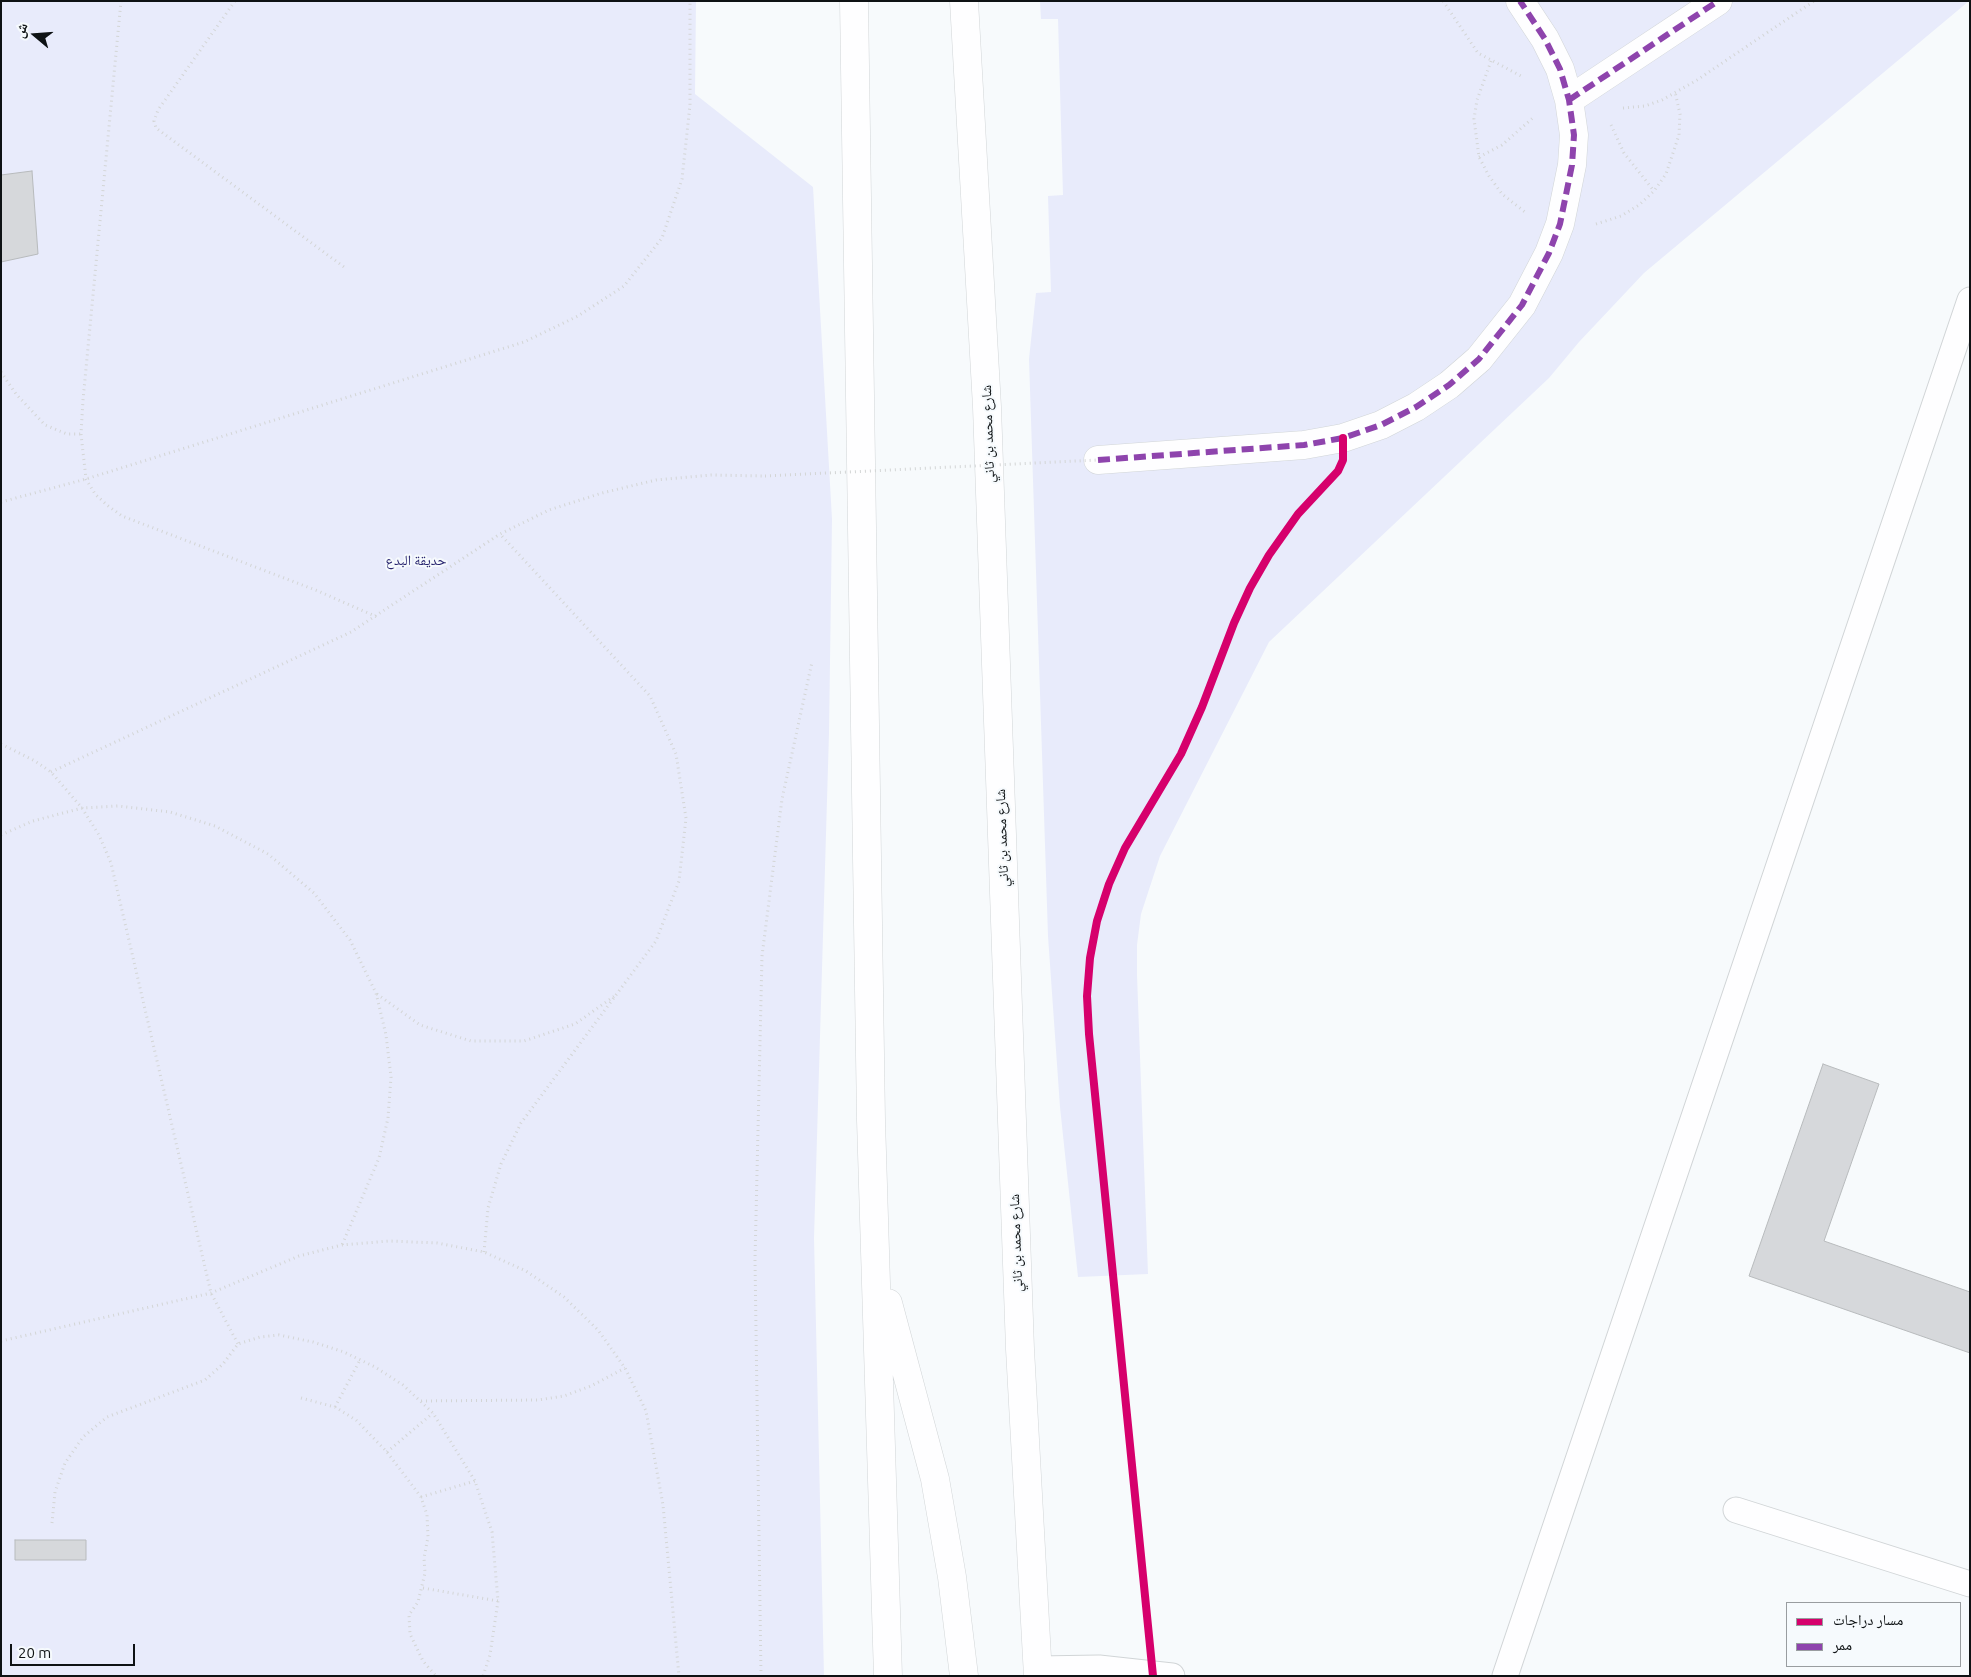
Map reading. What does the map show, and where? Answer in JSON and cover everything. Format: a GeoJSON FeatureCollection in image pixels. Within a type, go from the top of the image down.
{"type":"FeatureCollection","features":[{"type":"Feature","properties":{"kind":"main road"},"geometry":{"type":"LineString","coordinates":[[854,1],[871,1110],[888,1676]]}},
{"type":"Feature","properties":{"kind":"main road","name":"شارع محمد بن ثاني"},"geometry":{"type":"LineString","coordinates":[[964,1],[987,407],[1020,1349],[1038,1672]]}},
{"type":"Feature","properties":{"kind":"main road"},"geometry":{"type":"LineString","coordinates":[[1098,460],[1304,445],[1343,438],[1398,416],[1449,386],[1479,359],[1522,305],[1549,253],[1560,224],[1572,165],[1574,135],[1569,100],[1560,69],[1545,39],[1520,1]]}},
{"type":"Feature","properties":{"kind":"main road"},"geometry":{"type":"LineString","coordinates":[[1569,100],[1718,1]]}},
{"type":"Feature","properties":{"kind":"main road"},"geometry":{"type":"LineString","coordinates":[[875,1253],[935,1478],[952,1577],[964,1676]]}},
{"type":"Feature","properties":{"kind":"lane"},"geometry":{"type":"LineString","coordinates":[[1505,1676],[1970,300]]}},
{"type":"Feature","properties":{"kind":"lane"},"geometry":{"type":"LineString","coordinates":[[1736,1510],[1970,1584]]}},
{"type":"Feature","properties":{"kind":"lane"},"geometry":{"type":"LineString","coordinates":[[1038,1672],[1099,1668],[1172,1676]]}},
{"type":"Feature","properties":{"kind":"path"},"geometry":{"type":"LineString","coordinates":[[121,1],[81,434],[86,479],[101,500],[122,516],[318,591],[377,617]]}},
{"type":"Feature","properties":{"kind":"path"},"geometry":{"type":"LineString","coordinates":[[235,1],[158,110],[154,122],[156,128],[344,267]]}},
{"type":"Feature","properties":{"kind":"path"},"geometry":{"type":"LineString","coordinates":[[1,502],[86,479],[524,342],[578,316],[624,286],[662,238],[682,179],[690,105],[690,1]]}},
{"type":"Feature","properties":{"kind":"path"},"geometry":{"type":"LineString","coordinates":[[1027,1],[1028,6]]}},
{"type":"Feature","properties":{"kind":"path"},"geometry":{"type":"LineString","coordinates":[[1480,156],[1502,144],[1538,113]]}},
{"type":"Feature","properties":{"kind":"path"},"geometry":{"type":"LineString","coordinates":[[1609,116],[1624,153],[1654,191]]}},
{"type":"Feature","properties":{"kind":"path"},"geometry":{"type":"LineString","coordinates":[[1,372],[16,394],[45,425],[67,434],[81,434]]}},
{"type":"Feature","properties":{"kind":"path"},"geometry":{"type":"LineString","coordinates":[[51,772],[322,647],[377,617],[500,534],[549,510],[602,493],[656,480],[711,475],[766,476],[1098,460]]}},
{"type":"Feature","properties":{"kind":"path"},"geometry":{"type":"LineString","coordinates":[[484,1252],[488,1208],[501,1164],[521,1123],[656,941],[679,881],[686,818],[676,754],[650,696],[500,534]]}},
{"type":"Feature","properties":{"kind":"path"},"geometry":{"type":"LineString","coordinates":[[761,1676],[755,1260],[762,956],[782,799],[812,662]]}},
{"type":"Feature","properties":{"kind":"path"},"geometry":{"type":"LineString","coordinates":[[1,744],[35,761],[51,772],[82,808],[99,835],[111,863],[210,1293],[238,1344]]}},
{"type":"Feature","properties":{"kind":"path"},"geometry":{"type":"LineString","coordinates":[[1,835],[33,821],[82,808],[118,806],[170,812],[215,826],[268,854],[314,893],[350,940],[376,993],[386,1035],[391,1077],[388,1118],[379,1158],[342,1245]]}},
{"type":"Feature","properties":{"kind":"path"},"geometry":{"type":"LineString","coordinates":[[376,993],[420,1025],[471,1040],[524,1040],[575,1024],[619,993]]}},
{"type":"Feature","properties":{"kind":"path"},"geometry":{"type":"LineString","coordinates":[[1,1341],[210,1293],[299,1256],[342,1245],[389,1241],[437,1243],[484,1252],[526,1271],[564,1297],[598,1330],[625,1368],[646,1411],[663,1505],[679,1676]]}},
{"type":"Feature","properties":{"kind":"path"},"geometry":{"type":"LineString","coordinates":[[52,1523],[55,1492],[65,1463],[83,1437],[107,1417],[205,1380],[223,1364],[238,1344],[260,1336],[279,1336],[312,1342],[360,1360],[403,1385],[433,1414],[475,1481],[492,1532],[498,1600],[490,1655],[483,1676]]}},
{"type":"Feature","properties":{"kind":"path"},"geometry":{"type":"LineString","coordinates":[[335,1407],[360,1360]]}},
{"type":"Feature","properties":{"kind":"path"},"geometry":{"type":"LineString","coordinates":[[420,1401],[538,1400],[564,1396],[592,1386],[625,1368]]}},
{"type":"Feature","properties":{"kind":"path"},"geometry":{"type":"LineString","coordinates":[[301,1398],[335,1407],[356,1420],[387,1452],[421,1497],[427,1514],[428,1537],[424,1558],[423,1588],[418,1602],[409,1615],[410,1634],[423,1661],[436,1676]]}},
{"type":"Feature","properties":{"kind":"path"},"geometry":{"type":"LineString","coordinates":[[387,1452],[433,1414]]}},
{"type":"Feature","properties":{"kind":"path"},"geometry":{"type":"LineString","coordinates":[[421,1497],[475,1481]]}},
{"type":"Feature","properties":{"kind":"path"},"geometry":{"type":"LineString","coordinates":[[423,1588],[498,1600]]}},
{"type":"Feature","properties":{"kind":"path"},"geometry":{"type":"LineString","coordinates":[[428,1676],[432,1672]]}},
{"type":"Feature","properties":{"kind":"green space","name":"حديقة البدع"},"geometry":{"type":"Polygon","coordinates":[[[1,1],[696,1],[695,94],[813,187],[832,519],[829,733],[814,1238],[824,1676],[1,1676],[1,1]]]}},
{"type":"Feature","properties":{"kind":"green space"},"geometry":{"type":"Polygon","coordinates":[[[1040,1],[1969,1],[1644,273],[1579,342],[1549,378],[1269,642],[1160,856],[1141,914],[1137,945],[1137,975],[1148,1274],[1078,1277],[1060,1107],[1048,936],[1029,359],[1036,293],[1051,292],[1048,196],[1063,195],[1058,19],[1041,19],[1040,1]]]}},
{"type":"Feature","properties":{"kind":"building"},"geometry":{"type":"Polygon","coordinates":[[[32,171],[38,254],[1,262],[1,175],[32,171]]]}},
{"type":"Feature","properties":{"kind":"building"},"geometry":{"type":"Polygon","coordinates":[[[1823,1064],[1879,1084],[1824,1241],[1970,1292],[1970,1353],[1749,1276],[1823,1064]]]}},
{"type":"Feature","properties":{"kind":"building"},"geometry":{"type":"Polygon","coordinates":[[[15,1540],[86,1540],[86,1560],[15,1560],[15,1540]]]}},
{"type":"Feature","properties":{"kind":"marked path"},"geometry":{"type":"LineString","coordinates":[[1098,460],[1304,445],[1343,438],[1381,425],[1416,407],[1449,385],[1479,359],[1522,305],[1549,253],[1560,224],[1572,165],[1574,135],[1569,100],[1560,69],[1545,39],[1520,1]]}},
{"type":"Feature","properties":{"kind":"marked path"},"geometry":{"type":"LineString","coordinates":[[1569,100],[1718,1]]}},
{"type":"Feature","properties":{"kind":"cycle path"},"geometry":{"type":"LineString","coordinates":[[1153,1676],[1089,1034],[1087,996],[1090,958],[1097,921],[1109,884],[1125,848],[1181,754],[1250,588],[1269,555],[1298,514],[1338,471],[1343,460],[1343,438]]}}]}
